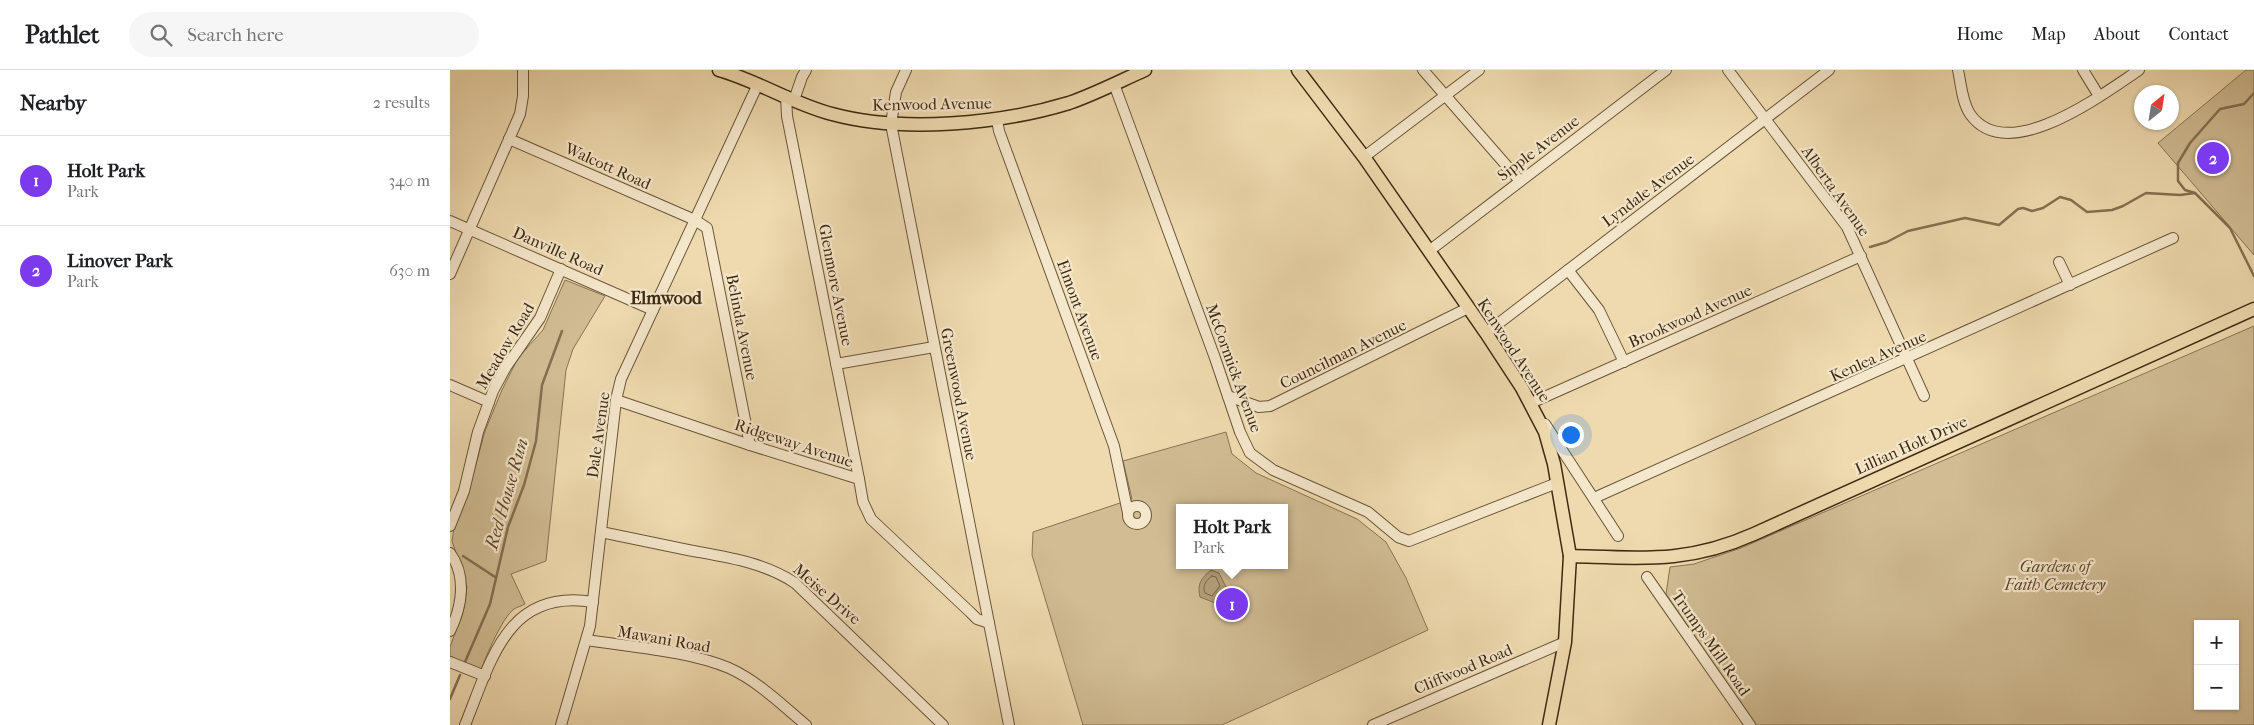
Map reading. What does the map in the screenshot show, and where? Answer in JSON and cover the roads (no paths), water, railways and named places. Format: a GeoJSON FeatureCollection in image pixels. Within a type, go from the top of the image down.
{"type":"FeatureCollection","features":[{"type":"Feature","properties":{"kind":"main road","name":"Kenwood Avenue"},"geometry":{"type":"LineString","coordinates":[[719,70],[839,116],[892,124],[997,120],[1056,106],[1146,70]]}},
{"type":"Feature","properties":{"kind":"main road","name":"Kenwood Avenue"},"geometry":{"type":"LineString","coordinates":[[1298,70],[1364,157],[1486,333],[1539,418],[1549,444],[1570,556],[1565,642],[1550,725]]}},
{"type":"Feature","properties":{"kind":"main road","name":"Lillian Holt Drive"},"geometry":{"type":"LineString","coordinates":[[1570,556],[1657,558],[1697,554],[1726,545],[2254,309]]}},
{"type":"Feature","properties":{"kind":"street"},"geometry":{"type":"LineString","coordinates":[[450,274],[522,107],[523,70]]}},
{"type":"Feature","properties":{"kind":"street","name":"Greenwood Avenue"},"geometry":{"type":"LineString","coordinates":[[906,70],[896,92],[892,124],[1009,725]]}},
{"type":"Feature","properties":{"kind":"street"},"geometry":{"type":"LineString","coordinates":[[1423,70],[1520,181]]}},
{"type":"Feature","properties":{"kind":"street"},"geometry":{"type":"LineString","coordinates":[[1364,157],[1479,70]]}},
{"type":"Feature","properties":{"kind":"street","name":"Sipple Avenue"},"geometry":{"type":"LineString","coordinates":[[1429,251],[1666,70]]}},
{"type":"Feature","properties":{"kind":"street","name":"Alberta Avenue"},"geometry":{"type":"LineString","coordinates":[[1728,70],[1842,220],[1862,256],[1924,396]]}},
{"type":"Feature","properties":{"kind":"street","name":"Lyndale Avenue"},"geometry":{"type":"LineString","coordinates":[[1486,333],[1829,70]]}},
{"type":"Feature","properties":{"kind":"street"},"geometry":{"type":"LineString","coordinates":[[1958,70],[1969,112],[1980,124],[2001,133],[2019,132],[2054,121],[2099,96],[2139,70]]}},
{"type":"Feature","properties":{"kind":"street"},"geometry":{"type":"LineString","coordinates":[[2083,70],[2099,96]]}},
{"type":"Feature","properties":{"kind":"street"},"geometry":{"type":"LineString","coordinates":[[790,98],[802,72]]}},
{"type":"Feature","properties":{"kind":"street","name":"Dale Avenue"},"geometry":{"type":"LineString","coordinates":[[562,725],[587,640],[616,400],[621,379],[758,84]]}},
{"type":"Feature","properties":{"kind":"street","name":"McCormick Avenue"},"geometry":{"type":"LineString","coordinates":[[1114,84],[1240,432],[1254,458],[1273,470],[1368,512],[1398,537],[1405,540],[1419,537],[1557,483]]}},
{"type":"Feature","properties":{"kind":"street","name":"Glenmore Avenue"},"geometry":{"type":"LineString","coordinates":[[790,98],[786,116],[859,479]]}},
{"type":"Feature","properties":{"kind":"street","name":"Elmont Avenue"},"geometry":{"type":"LineString","coordinates":[[997,120],[1022,198],[1114,446],[1128,513]]}},
{"type":"Feature","properties":{"kind":"street","name":"Walcott Road"},"geometry":{"type":"LineString","coordinates":[[509,139],[695,220]]}},
{"type":"Feature","properties":{"kind":"street","name":"Belinda Avenue"},"geometry":{"type":"LineString","coordinates":[[695,220],[705,226],[709,235],[750,445]]}},
{"type":"Feature","properties":{"kind":"street","name":"Danville Road"},"geometry":{"type":"LineString","coordinates":[[450,221],[653,310]]}},
{"type":"Feature","properties":{"kind":"street","name":"Kenlea Avenue"},"geometry":{"type":"LineString","coordinates":[[1594,498],[2173,238]]}},
{"type":"Feature","properties":{"kind":"street","name":"Brookwood Avenue"},"geometry":{"type":"LineString","coordinates":[[1531,404],[1862,256]]}},
{"type":"Feature","properties":{"kind":"street"},"geometry":{"type":"LineString","coordinates":[[2059,262],[2070,285]]}},
{"type":"Feature","properties":{"kind":"street","name":"Meadow Road"},"geometry":{"type":"LineString","coordinates":[[450,526],[464,491],[476,439],[489,402],[506,367],[533,329],[545,308],[561,269]]}},
{"type":"Feature","properties":{"kind":"street"},"geometry":{"type":"LineString","coordinates":[[1568,270],[1599,310],[1624,362]]}},
{"type":"Feature","properties":{"kind":"street","name":"Councilman Avenue"},"geometry":{"type":"LineString","coordinates":[[1228,396],[1259,406],[1270,406],[1468,308]]}},
{"type":"Feature","properties":{"kind":"street"},"geometry":{"type":"LineString","coordinates":[[836,364],[934,347]]}},
{"type":"Feature","properties":{"kind":"street"},"geometry":{"type":"LineString","coordinates":[[450,385],[489,402]]}},
{"type":"Feature","properties":{"kind":"street","name":"Ridgeway Avenue"},"geometry":{"type":"LineString","coordinates":[[616,400],[859,479],[863,502],[871,519],[977,619],[989,623]]}},
{"type":"Feature","properties":{"kind":"street"},"geometry":{"type":"LineString","coordinates":[[1539,418],[1548,426],[1618,536]]}},
{"type":"Feature","properties":{"kind":"street","name":"Meise Drive"},"geometry":{"type":"LineString","coordinates":[[601,532],[763,566],[786,577],[796,583],[943,725]]}},
{"type":"Feature","properties":{"kind":"street"},"geometry":{"type":"LineString","coordinates":[[450,553],[459,573],[461,588],[459,608],[450,631]]}},
{"type":"Feature","properties":{"kind":"street","name":"Trumps Mill Road"},"geometry":{"type":"LineString","coordinates":[[1648,577],[1750,725]]}},
{"type":"Feature","properties":{"kind":"street"},"geometry":{"type":"LineString","coordinates":[[465,725],[485,676],[505,636],[521,617],[534,609],[559,601],[593,602]]}},
{"type":"Feature","properties":{"kind":"street","name":"Mawani Road"},"geometry":{"type":"LineString","coordinates":[[587,640],[688,656],[720,665],[755,684],[806,725]]}},
{"type":"Feature","properties":{"kind":"street","name":"Cliffwood Road"},"geometry":{"type":"LineString","coordinates":[[1373,725],[1565,642]]}},
{"type":"Feature","properties":{"kind":"street"},"geometry":{"type":"LineString","coordinates":[[450,662],[485,676]]}},
{"type":"Feature","properties":{"kind":"water"},"geometry":{"type":"Polygon","coordinates":[[[1211,570],[1219,573],[1226,587],[1215,603],[1200,597],[1199,592],[1201,582],[1211,570]]]}},
{"type":"Feature","properties":{"kind":"waterway"},"geometry":{"type":"LineString","coordinates":[[2254,93],[2244,104],[2220,109],[2190,143],[2178,163],[2178,181],[2185,190],[2195,193],[2230,228],[2254,276]]}},
{"type":"Feature","properties":{"kind":"waterway"},"geometry":{"type":"LineString","coordinates":[[1870,247],[1887,242],[1908,231],[1965,218],[1999,225],[2018,209],[2023,208],[2032,211],[2043,208],[2060,197],[2071,200],[2087,212],[2112,210],[2146,193],[2180,195],[2195,193]]}},
{"type":"Feature","properties":{"kind":"waterway","name":"Red House Run"},"geometry":{"type":"LineString","coordinates":[[465,662],[490,604],[508,527],[524,485],[536,441],[542,385],[562,331]]}},
{"type":"Feature","properties":{"kind":"waterway"},"geometry":{"type":"LineString","coordinates":[[463,556],[495,577]]}},
{"type":"Feature","properties":{"kind":"waterway","name":"Red House Run"},"geometry":{"type":"LineString","coordinates":[[450,699],[460,675]]}},
{"type":"Feature","properties":{"kind":"place","name":"Linover Park"},"geometry":{"type":"Point","coordinates":[2213,158]}},
{"type":"Feature","properties":{"kind":"place","name":"Holt Park"},"geometry":{"type":"Point","coordinates":[1232,604]}},
{"type":"Feature","properties":{"kind":"district","name":"Elmwood"},"geometry":{"type":"Point","coordinates":[666,298]}},
{"type":"Feature","properties":{"kind":"park label","name":"Gardens of Faith Cemetery"},"geometry":{"type":"Point","coordinates":[2055,575]}}]}
